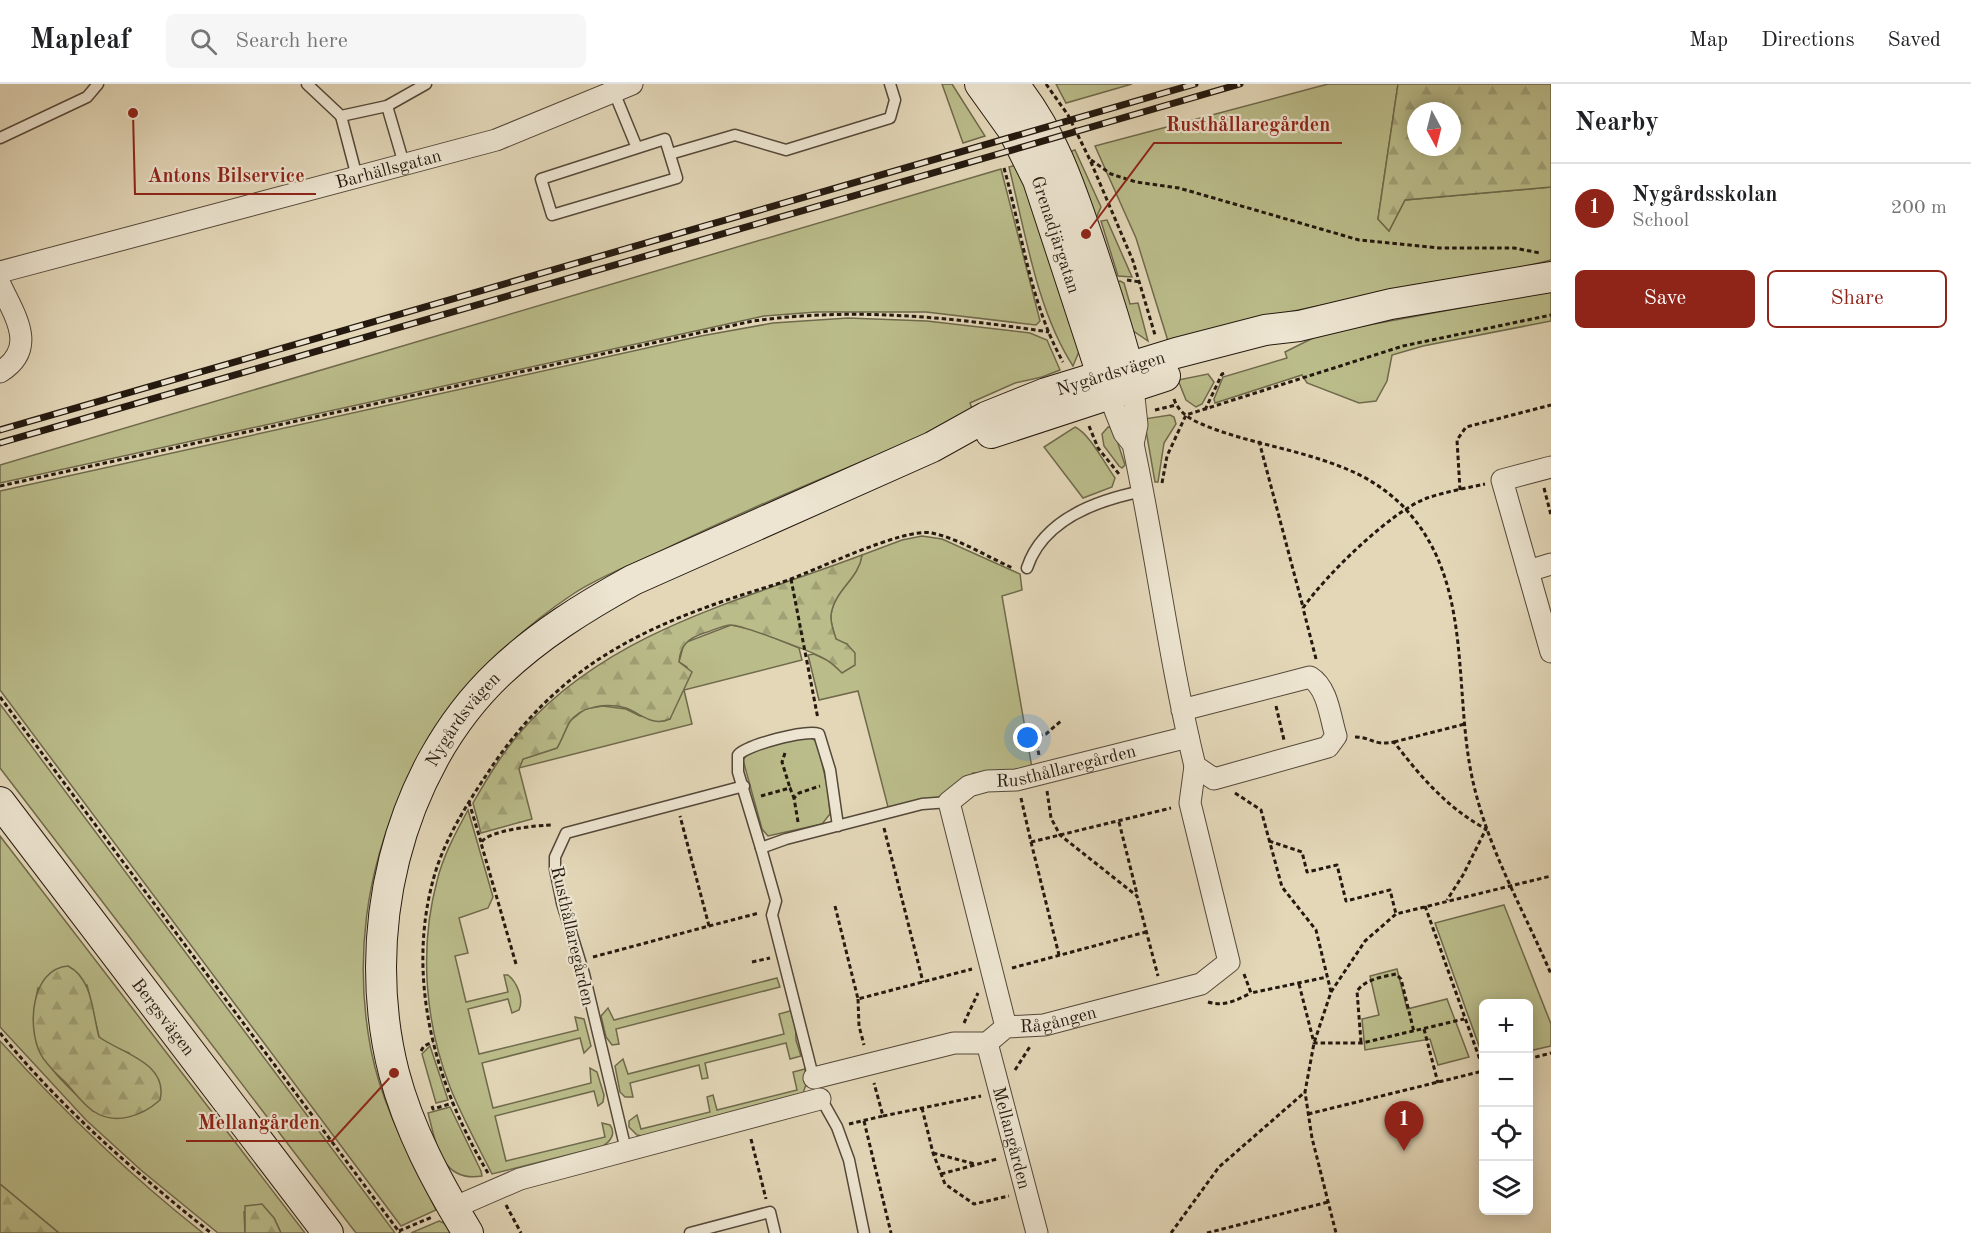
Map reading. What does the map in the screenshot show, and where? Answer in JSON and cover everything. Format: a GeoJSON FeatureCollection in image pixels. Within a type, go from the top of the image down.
{"type":"FeatureCollection","features":[{"type":"Feature","properties":{"kind":"street","name":"Grenadjärgatan"},"geometry":{"type":"LineString","coordinates":[[980,84],[1013,130],[1038,180],[1118,381]]}},
{"type":"Feature","properties":{"kind":"street","name":"Grenadjärgatan"},"geometry":{"type":"LineString","coordinates":[[1014,84],[1032,110],[1062,165],[1104,286],[1118,381]]}},
{"type":"Feature","properties":{"kind":"street","name":"Barhällsgatan"},"geometry":{"type":"LineString","coordinates":[[0,272],[496,140],[623,88]]}},
{"type":"Feature","properties":{"kind":"street","name":"Nygårdsvägen"},"geometry":{"type":"LineString","coordinates":[[468,1233],[429,1166],[406,1111],[391,1058],[381,993],[380,945],[394,855],[412,804],[433,761],[465,713],[497,675],[526,649],[585,606],[633,580],[932,447],[1016,427],[1077,395],[1164,366],[1268,342],[1299,326],[1548,266]]}},
{"type":"Feature","properties":{"kind":"street"},"geometry":{"type":"LineString","coordinates":[[0,284],[19,326],[22,339],[20,352],[12,364],[0,372]]}},
{"type":"Feature","properties":{"kind":"street"},"geometry":{"type":"LineString","coordinates":[[1118,381],[1124,433],[1133,444],[1182,710],[1195,766],[1190,803],[1229,962]]}},
{"type":"Feature","properties":{"kind":"street"},"geometry":{"type":"LineString","coordinates":[[1545,468],[1502,480],[1551,652]]}},
{"type":"Feature","properties":{"kind":"street"},"geometry":{"type":"LineString","coordinates":[[1528,571],[1551,564]]}},
{"type":"Feature","properties":{"kind":"street"},"geometry":{"type":"LineString","coordinates":[[1182,710],[1310,677],[1318,682],[1336,736],[1328,747],[1214,779],[1195,766]]}},
{"type":"Feature","properties":{"kind":"street","name":"Rusthållaregården"},"geometry":{"type":"LineString","coordinates":[[949,802],[969,786],[987,781],[1016,780],[1188,736]]}},
{"type":"Feature","properties":{"kind":"street","name":"Bergsvägen"},"geometry":{"type":"LineString","coordinates":[[0,802],[328,1233]]}},
{"type":"Feature","properties":{"kind":"street"},"geometry":{"type":"LineString","coordinates":[[949,802],[1006,1027]]}},
{"type":"Feature","properties":{"kind":"street","name":"Rågången"},"geometry":{"type":"LineString","coordinates":[[987,1043],[1006,1027],[1044,1025],[1201,984],[1229,962]]}},
{"type":"Feature","properties":{"kind":"street"},"geometry":{"type":"LineString","coordinates":[[814,1078],[954,1043],[987,1043]]}},
{"type":"Feature","properties":{"kind":"street","name":"Mellangården"},"geometry":{"type":"LineString","coordinates":[[987,1043],[1037,1233]]}},
{"type":"Feature","properties":{"kind":"street"},"geometry":{"type":"LineString","coordinates":[[453,1208],[496,1187],[820,1099]]}},
{"type":"Feature","properties":{"kind":"lane"},"geometry":{"type":"LineString","coordinates":[[0,138],[87,97],[98,84]]}},
{"type":"Feature","properties":{"kind":"lane"},"geometry":{"type":"LineString","coordinates":[[307,84],[340,116],[357,177]]}},
{"type":"Feature","properties":{"kind":"lane"},"geometry":{"type":"LineString","coordinates":[[340,116],[387,106],[426,84]]}},
{"type":"Feature","properties":{"kind":"lane"},"geometry":{"type":"LineString","coordinates":[[670,154],[735,135],[786,150],[890,118],[895,100],[890,84]]}},
{"type":"Feature","properties":{"kind":"lane"},"geometry":{"type":"LineString","coordinates":[[623,88],[637,148]]}},
{"type":"Feature","properties":{"kind":"lane"},"geometry":{"type":"LineString","coordinates":[[387,106],[404,164]]}},
{"type":"Feature","properties":{"kind":"lane"},"geometry":{"type":"LineString","coordinates":[[665,139],[677,178],[552,215],[541,179],[637,148],[665,139]]}},
{"type":"Feature","properties":{"kind":"lane"},"geometry":{"type":"LineString","coordinates":[[1027,568],[1031,557],[1044,538],[1068,517],[1101,502],[1143,491]]}},
{"type":"Feature","properties":{"kind":"lane"},"geometry":{"type":"LineString","coordinates":[[838,826],[822,739],[814,732],[750,747],[738,755],[738,772],[744,786],[776,902],[772,915],[814,1078],[820,1099],[837,1127],[849,1160],[864,1233]]}},
{"type":"Feature","properties":{"kind":"lane"},"geometry":{"type":"LineString","coordinates":[[566,833],[744,786]]}},
{"type":"Feature","properties":{"kind":"lane"},"geometry":{"type":"LineString","coordinates":[[762,848],[801,835],[922,804],[949,802]]}},
{"type":"Feature","properties":{"kind":"lane","name":"Rusthållaregården"},"geometry":{"type":"LineString","coordinates":[[566,833],[555,858],[555,869],[626,1150]]}},
{"type":"Feature","properties":{"kind":"lane"},"geometry":{"type":"LineString","coordinates":[[690,1233],[770,1212],[775,1233]]}},
{"type":"Feature","properties":{"kind":"path"},"geometry":{"type":"LineString","coordinates":[[1046,84],[1068,115],[1090,160],[1140,282],[1176,405],[1199,423],[1349,470],[1366,478],[1407,510],[1434,547],[1449,596],[1461,658],[1465,724],[1473,783],[1486,829],[1509,887],[1551,974]]}},
{"type":"Feature","properties":{"kind":"path"},"geometry":{"type":"LineString","coordinates":[[1051,90],[1054,86]]}},
{"type":"Feature","properties":{"kind":"path"},"geometry":{"type":"LineString","coordinates":[[1000,159],[1049,332],[1098,448],[1118,473],[1143,491],[1158,488],[1162,484],[1167,456],[1186,415]]}},
{"type":"Feature","properties":{"kind":"path"},"geometry":{"type":"LineString","coordinates":[[1090,160],[1111,174],[1136,182],[1179,188],[1359,240],[1450,249],[1514,248],[1548,266]]}},
{"type":"Feature","properties":{"kind":"path"},"geometry":{"type":"LineString","coordinates":[[1119,279],[1140,282]]}},
{"type":"Feature","properties":{"kind":"path"},"geometry":{"type":"LineString","coordinates":[[0,486],[753,321],[814,314],[886,313],[967,320],[1049,332]]}},
{"type":"Feature","properties":{"kind":"path"},"geometry":{"type":"LineString","coordinates":[[1186,415],[1402,346],[1551,315]]}},
{"type":"Feature","properties":{"kind":"path"},"geometry":{"type":"LineString","coordinates":[[1205,410],[1222,374],[1227,373]]}},
{"type":"Feature","properties":{"kind":"path"},"geometry":{"type":"LineString","coordinates":[[1460,490],[1456,440],[1466,427],[1551,405]]}},
{"type":"Feature","properties":{"kind":"path"},"geometry":{"type":"LineString","coordinates":[[1259,441],[1304,608],[1317,663],[1318,682]]}},
{"type":"Feature","properties":{"kind":"path"},"geometry":{"type":"LineString","coordinates":[[1545,468],[1551,515]]}},
{"type":"Feature","properties":{"kind":"path"},"geometry":{"type":"LineString","coordinates":[[1304,608],[1327,579],[1363,544],[1407,510],[1426,498],[1502,480]]}},
{"type":"Feature","properties":{"kind":"path"},"geometry":{"type":"LineString","coordinates":[[521,1233],[453,1103],[433,1042],[422,971],[426,914],[444,850],[468,802],[498,756],[536,711],[607,654],[699,610],[791,579],[917,532],[943,536],[1014,568],[1027,568]]}},
{"type":"Feature","properties":{"kind":"path"},"geometry":{"type":"LineString","coordinates":[[791,579],[818,712],[814,732]]}},
{"type":"Feature","properties":{"kind":"path"},"geometry":{"type":"LineString","coordinates":[[1271,687],[1289,758]]}},
{"type":"Feature","properties":{"kind":"path"},"geometry":{"type":"LineString","coordinates":[[0,697],[400,1232],[453,1208]]}},
{"type":"Feature","properties":{"kind":"path"},"geometry":{"type":"LineString","coordinates":[[1062,720],[1046,734],[1035,736],[1044,772],[1051,818],[1060,835],[1137,896]]}},
{"type":"Feature","properties":{"kind":"path"},"geometry":{"type":"LineString","coordinates":[[1336,736],[1362,737],[1377,744],[1394,742],[1465,724]]}},
{"type":"Feature","properties":{"kind":"path"},"geometry":{"type":"LineString","coordinates":[[785,738],[782,762],[794,798],[801,835]]}},
{"type":"Feature","properties":{"kind":"path"},"geometry":{"type":"LineString","coordinates":[[1394,742],[1443,799],[1467,819],[1486,829]]}},
{"type":"Feature","properties":{"kind":"path"},"geometry":{"type":"LineString","coordinates":[[1214,779],[1261,810],[1282,887],[1316,930],[1331,992]]}},
{"type":"Feature","properties":{"kind":"path"},"geometry":{"type":"LineString","coordinates":[[1016,780],[1059,955]]}},
{"type":"Feature","properties":{"kind":"path"},"geometry":{"type":"LineString","coordinates":[[794,798],[809,789],[831,783]]}},
{"type":"Feature","properties":{"kind":"path"},"geometry":{"type":"LineString","coordinates":[[748,800],[790,788]]}},
{"type":"Feature","properties":{"kind":"path"},"geometry":{"type":"LineString","coordinates":[[468,802],[516,964]]}},
{"type":"Feature","properties":{"kind":"path"},"geometry":{"type":"LineString","coordinates":[[676,803],[709,926]]}},
{"type":"Feature","properties":{"kind":"path"},"geometry":{"type":"LineString","coordinates":[[1031,842],[1190,803]]}},
{"type":"Feature","properties":{"kind":"path"},"geometry":{"type":"LineString","coordinates":[[880,815],[922,982]]}},
{"type":"Feature","properties":{"kind":"path"},"geometry":{"type":"LineString","coordinates":[[1119,821],[1162,995]]}},
{"type":"Feature","properties":{"kind":"path"},"geometry":{"type":"LineString","coordinates":[[482,843],[483,839],[493,834],[552,824],[566,833]]}},
{"type":"Feature","properties":{"kind":"path"},"geometry":{"type":"LineString","coordinates":[[1447,900],[1486,829]]}},
{"type":"Feature","properties":{"kind":"path"},"geometry":{"type":"LineString","coordinates":[[1269,841],[1302,852],[1307,872],[1337,865],[1346,902],[1390,891],[1396,914]]}},
{"type":"Feature","properties":{"kind":"path"},"geometry":{"type":"LineString","coordinates":[[1336,1233],[1312,1138],[1305,1092],[1314,1043],[1331,992],[1365,942],[1396,914],[1550,876],[1551,882]]}},
{"type":"Feature","properties":{"kind":"path"},"geometry":{"type":"LineString","coordinates":[[835,906],[858,999],[922,982],[1059,955],[1146,932]]}},
{"type":"Feature","properties":{"kind":"path"},"geometry":{"type":"LineString","coordinates":[[1425,906],[1479,1060]]}},
{"type":"Feature","properties":{"kind":"path"},"geometry":{"type":"LineString","coordinates":[[580,962],[758,913],[772,915]]}},
{"type":"Feature","properties":{"kind":"path"},"geometry":{"type":"LineString","coordinates":[[1229,962],[1239,967],[1246,976],[1251,993]]}},
{"type":"Feature","properties":{"kind":"path"},"geometry":{"type":"LineString","coordinates":[[954,1043],[992,969]]}},
{"type":"Feature","properties":{"kind":"path"},"geometry":{"type":"LineString","coordinates":[[1362,1043],[1357,991],[1366,982],[1390,975],[1396,974],[1401,979],[1414,1032]]}},
{"type":"Feature","properties":{"kind":"path"},"geometry":{"type":"LineString","coordinates":[[1201,984],[1207,1002],[1217,1005],[1234,1002],[1251,993],[1327,977]]}},
{"type":"Feature","properties":{"kind":"path"},"geometry":{"type":"LineString","coordinates":[[1299,984],[1314,1043]]}},
{"type":"Feature","properties":{"kind":"path"},"geometry":{"type":"LineString","coordinates":[[1314,1043],[1362,1043],[1464,1019]]}},
{"type":"Feature","properties":{"kind":"path"},"geometry":{"type":"LineString","coordinates":[[883,1116],[1000,1092],[1044,1025]]}},
{"type":"Feature","properties":{"kind":"path"},"geometry":{"type":"LineString","coordinates":[[1424,1029],[1438,1083]]}},
{"type":"Feature","properties":{"kind":"path"},"geometry":{"type":"LineString","coordinates":[[0,1033],[62,1102],[116,1154],[162,1195],[211,1233]]}},
{"type":"Feature","properties":{"kind":"path"},"geometry":{"type":"LineString","coordinates":[[421,1051],[424,1046],[433,1042]]}},
{"type":"Feature","properties":{"kind":"path"},"geometry":{"type":"LineString","coordinates":[[1533,1058],[1551,1053]]}},
{"type":"Feature","properties":{"kind":"path"},"geometry":{"type":"LineString","coordinates":[[1308,1114],[1479,1072]]}},
{"type":"Feature","properties":{"kind":"path"},"geometry":{"type":"LineString","coordinates":[[1172,1233],[1219,1167],[1305,1092]]}},
{"type":"Feature","properties":{"kind":"path"},"geometry":{"type":"LineString","coordinates":[[431,1105],[433,1109],[453,1103]]}},
{"type":"Feature","properties":{"kind":"path"},"geometry":{"type":"LineString","coordinates":[[922,1108],[933,1153],[945,1184],[974,1204],[1026,1192]]}},
{"type":"Feature","properties":{"kind":"path"},"geometry":{"type":"LineString","coordinates":[[746,1118],[770,1212]]}},
{"type":"Feature","properties":{"kind":"path"},"geometry":{"type":"LineString","coordinates":[[864,1121],[891,1233]]}},
{"type":"Feature","properties":{"kind":"path"},"geometry":{"type":"LineString","coordinates":[[933,1153],[976,1165]]}},
{"type":"Feature","properties":{"kind":"path"},"geometry":{"type":"LineString","coordinates":[[941,1174],[1016,1154]]}},
{"type":"Feature","properties":{"kind":"path"},"geometry":{"type":"LineString","coordinates":[[1206,1233],[1328,1202]]}},
{"type":"Feature","properties":{"kind":"green space"},"geometry":{"type":"Polygon","coordinates":[[[942,84],[952,84],[985,136],[963,143],[942,84]]]}},
{"type":"Feature","properties":{"kind":"green space"},"geometry":{"type":"Polygon","coordinates":[[[1056,84],[1132,84],[1066,103],[1056,84]]]}},
{"type":"Feature","properties":{"kind":"green space"},"geometry":{"type":"Polygon","coordinates":[[[1328,84],[1398,84],[1378,219],[1389,231],[1405,200],[1551,187],[1551,260],[1287,312],[1168,341],[1136,238],[1095,146],[1328,84]]]}},
{"type":"Feature","properties":{"kind":"green space"},"geometry":{"type":"Polygon","coordinates":[[[1398,84],[1551,84],[1551,187],[1405,200],[1389,231],[1378,219],[1398,84]]]}},
{"type":"Feature","properties":{"kind":"green space"},"geometry":{"type":"Polygon","coordinates":[[[1075,150],[1101,207],[1094,223],[1069,152],[1075,150]]]}},
{"type":"Feature","properties":{"kind":"green space"},"geometry":{"type":"Polygon","coordinates":[[[1020,164],[1080,349],[1073,366],[1050,321],[1034,270],[1009,167],[1020,164]]]}},
{"type":"Feature","properties":{"kind":"green space"},"geometry":{"type":"Polygon","coordinates":[[[1001,169],[1040,321],[1036,325],[926,312],[817,312],[764,316],[0,483],[0,465],[1001,169]]]}},
{"type":"Feature","properties":{"kind":"green space"},"geometry":{"type":"Polygon","coordinates":[[[1107,220],[1132,277],[1118,276],[1101,221],[1107,220]]]}},
{"type":"Feature","properties":{"kind":"green space"},"geometry":{"type":"Polygon","coordinates":[[[1120,281],[1124,283],[1130,304],[1138,303],[1148,341],[1132,330],[1114,283],[1120,281]]]}},
{"type":"Feature","properties":{"kind":"green space"},"geometry":{"type":"Polygon","coordinates":[[[1551,291],[1551,321],[1423,346],[1392,355],[1387,381],[1376,401],[1359,403],[1307,383],[1302,375],[1215,403],[1214,399],[1223,377],[1287,358],[1285,352],[1315,337],[1551,291]]]}},
{"type":"Feature","properties":{"kind":"green space"},"geometry":{"type":"Polygon","coordinates":[[[848,318],[927,321],[1030,333],[1047,340],[1060,370],[1015,383],[970,403],[972,409],[944,427],[768,502],[594,581],[573,594],[520,635],[473,682],[434,735],[402,792],[380,853],[367,916],[363,983],[371,1050],[382,1092],[398,1132],[436,1210],[401,1226],[0,690],[0,491],[701,336],[773,323],[848,318]]]}},
{"type":"Feature","properties":{"kind":"green space"},"geometry":{"type":"Polygon","coordinates":[[[1208,374],[1214,382],[1202,404],[1196,407],[1186,400],[1178,380],[1208,374]]]}},
{"type":"Feature","properties":{"kind":"green space"},"geometry":{"type":"Polygon","coordinates":[[[1170,415],[1174,417],[1176,424],[1164,443],[1158,482],[1155,482],[1144,419],[1170,415]]]}},
{"type":"Feature","properties":{"kind":"green space"},"geometry":{"type":"Polygon","coordinates":[[[1075,427],[1091,442],[1115,478],[1112,487],[1083,498],[1044,447],[1075,427]]]}},
{"type":"Feature","properties":{"kind":"green space"},"geometry":{"type":"Polygon","coordinates":[[[1108,427],[1113,428],[1125,465],[1122,468],[1104,446],[1102,434],[1108,427]]]}},
{"type":"Feature","properties":{"kind":"green space"},"geometry":{"type":"Polygon","coordinates":[[[922,536],[942,539],[1020,574],[1022,590],[1002,596],[1032,768],[1008,773],[973,773],[945,796],[888,807],[858,691],[819,700],[808,655],[814,654],[827,660],[847,644],[836,640],[831,615],[837,598],[856,571],[862,555],[902,540],[922,536]]]}},
{"type":"Feature","properties":{"kind":"green space"},"geometry":{"type":"Polygon","coordinates":[[[862,555],[856,571],[837,598],[831,615],[836,639],[847,644],[855,653],[855,665],[842,673],[830,662],[811,652],[738,626],[725,626],[699,635],[686,643],[681,651],[679,662],[692,672],[670,719],[652,721],[626,708],[611,706],[595,707],[580,712],[569,723],[557,748],[523,759],[519,769],[532,819],[481,833],[473,803],[503,755],[524,728],[559,694],[597,666],[638,642],[681,622],[862,555]]]}},
{"type":"Feature","properties":{"kind":"green space"},"geometry":{"type":"Polygon","coordinates":[[[731,625],[755,630],[799,648],[802,660],[684,690],[692,724],[519,768],[523,759],[557,748],[570,721],[585,709],[603,706],[626,709],[640,716],[670,719],[687,667],[679,662],[684,643],[731,625]]]}},
{"type":"Feature","properties":{"kind":"green space"},"geometry":{"type":"Polygon","coordinates":[[[0,704],[395,1233],[356,1233],[0,768],[0,704]]]}},
{"type":"Feature","properties":{"kind":"green space"},"geometry":{"type":"Polygon","coordinates":[[[801,738],[811,738],[817,742],[828,789],[830,814],[822,824],[768,836],[762,829],[743,760],[750,751],[801,738]]]}},
{"type":"Feature","properties":{"kind":"green space"},"geometry":{"type":"Polygon","coordinates":[[[468,810],[493,897],[488,908],[459,918],[468,953],[455,956],[466,1002],[508,992],[504,975],[508,975],[514,982],[521,1001],[519,1010],[512,1013],[508,999],[468,1009],[479,1054],[578,1030],[575,1017],[584,1019],[591,1046],[584,1053],[580,1038],[482,1063],[493,1108],[591,1083],[590,1068],[597,1072],[604,1095],[603,1102],[598,1106],[594,1091],[495,1116],[506,1161],[605,1137],[602,1123],[610,1125],[613,1131],[608,1142],[603,1146],[492,1174],[450,1087],[435,1037],[427,985],[431,906],[446,853],[468,810]]]}},
{"type":"Feature","properties":{"kind":"green space"},"geometry":{"type":"Polygon","coordinates":[[[0,836],[305,1233],[281,1233],[274,1218],[244,1212],[245,1233],[218,1233],[142,1171],[86,1120],[0,1027],[0,836]],[[87,985],[38,988],[35,1029],[44,1058],[53,1071],[93,1111],[129,1053],[112,1047],[99,1037],[87,985]]]}},
{"type":"Feature","properties":{"kind":"green space"},"geometry":{"type":"Polygon","coordinates":[[[1504,905],[1551,1024],[1551,1046],[1533,1050],[1533,999],[1479,999],[1479,1046],[1435,923],[1504,905]]]}},
{"type":"Feature","properties":{"kind":"green space"},"geometry":{"type":"Polygon","coordinates":[[[68,966],[76,972],[87,988],[99,1037],[141,1061],[157,1077],[161,1087],[160,1100],[145,1111],[128,1117],[110,1118],[93,1111],[52,1070],[40,1053],[34,1028],[35,1000],[46,977],[56,969],[68,966]]]}},
{"type":"Feature","properties":{"kind":"green space"},"geometry":{"type":"Polygon","coordinates":[[[1397,969],[1407,1009],[1447,999],[1469,1057],[1438,1065],[1430,1039],[1365,1050],[1362,1019],[1379,1015],[1370,976],[1397,969]]]}},
{"type":"Feature","properties":{"kind":"green space"},"geometry":{"type":"Polygon","coordinates":[[[777,978],[780,987],[616,1029],[619,1044],[612,1045],[606,1037],[601,1016],[608,1008],[614,1020],[777,978]]]}},
{"type":"Feature","properties":{"kind":"green space"},"geometry":{"type":"Polygon","coordinates":[[[795,1011],[796,1040],[801,1056],[790,1059],[786,1043],[705,1063],[708,1078],[702,1079],[699,1065],[630,1083],[633,1097],[625,1097],[620,1092],[615,1066],[623,1059],[628,1074],[784,1034],[779,1014],[795,1011]]]}},
{"type":"Feature","properties":{"kind":"green space"},"geometry":{"type":"Polygon","coordinates":[[[0,1041],[97,1142],[203,1233],[59,1233],[0,1184],[0,1041]]]}},
{"type":"Feature","properties":{"kind":"green space"},"geometry":{"type":"Polygon","coordinates":[[[430,1046],[448,1100],[436,1103],[422,1054],[430,1046]]]}},
{"type":"Feature","properties":{"kind":"green space"},"geometry":{"type":"Polygon","coordinates":[[[805,1069],[807,1082],[803,1093],[643,1136],[637,1135],[629,1127],[629,1121],[637,1115],[641,1129],[710,1112],[707,1097],[713,1095],[717,1110],[797,1090],[793,1072],[805,1069]]]}},
{"type":"Feature","properties":{"kind":"green space"},"geometry":{"type":"Polygon","coordinates":[[[450,1107],[482,1176],[468,1177],[457,1173],[449,1167],[438,1148],[428,1113],[450,1107]]]}},
{"type":"Feature","properties":{"kind":"green space"},"geometry":{"type":"Polygon","coordinates":[[[0,1184],[59,1233],[0,1233],[0,1184]]]}},
{"type":"Feature","properties":{"kind":"green space"},"geometry":{"type":"Polygon","coordinates":[[[262,1204],[274,1218],[281,1233],[245,1233],[245,1206],[262,1204]]]}},
{"type":"Feature","properties":{"kind":"green space"},"geometry":{"type":"Polygon","coordinates":[[[439,1221],[444,1223],[451,1233],[411,1233],[439,1221]]]}},
{"type":"Feature","properties":{"kind":"railway"},"geometry":{"type":"LineString","coordinates":[[0,430],[1195,84]]}},
{"type":"Feature","properties":{"kind":"railway"},"geometry":{"type":"LineString","coordinates":[[0,443],[1240,84]]}},
{"type":"Feature","properties":{"kind":"place","name":"Antons Bilservice"},"geometry":{"type":"Point","coordinates":[133,113]}},
{"type":"Feature","properties":{"kind":"place","name":"Rusthållaregården"},"geometry":{"type":"Point","coordinates":[1086,234]}},
{"type":"Feature","properties":{"kind":"place","name":"Mellangården"},"geometry":{"type":"Point","coordinates":[394,1073]}},
{"type":"Feature","properties":{"kind":"place","name":"Nygårdsskolan"},"geometry":{"type":"Point","coordinates":[1404,1151]}}]}
